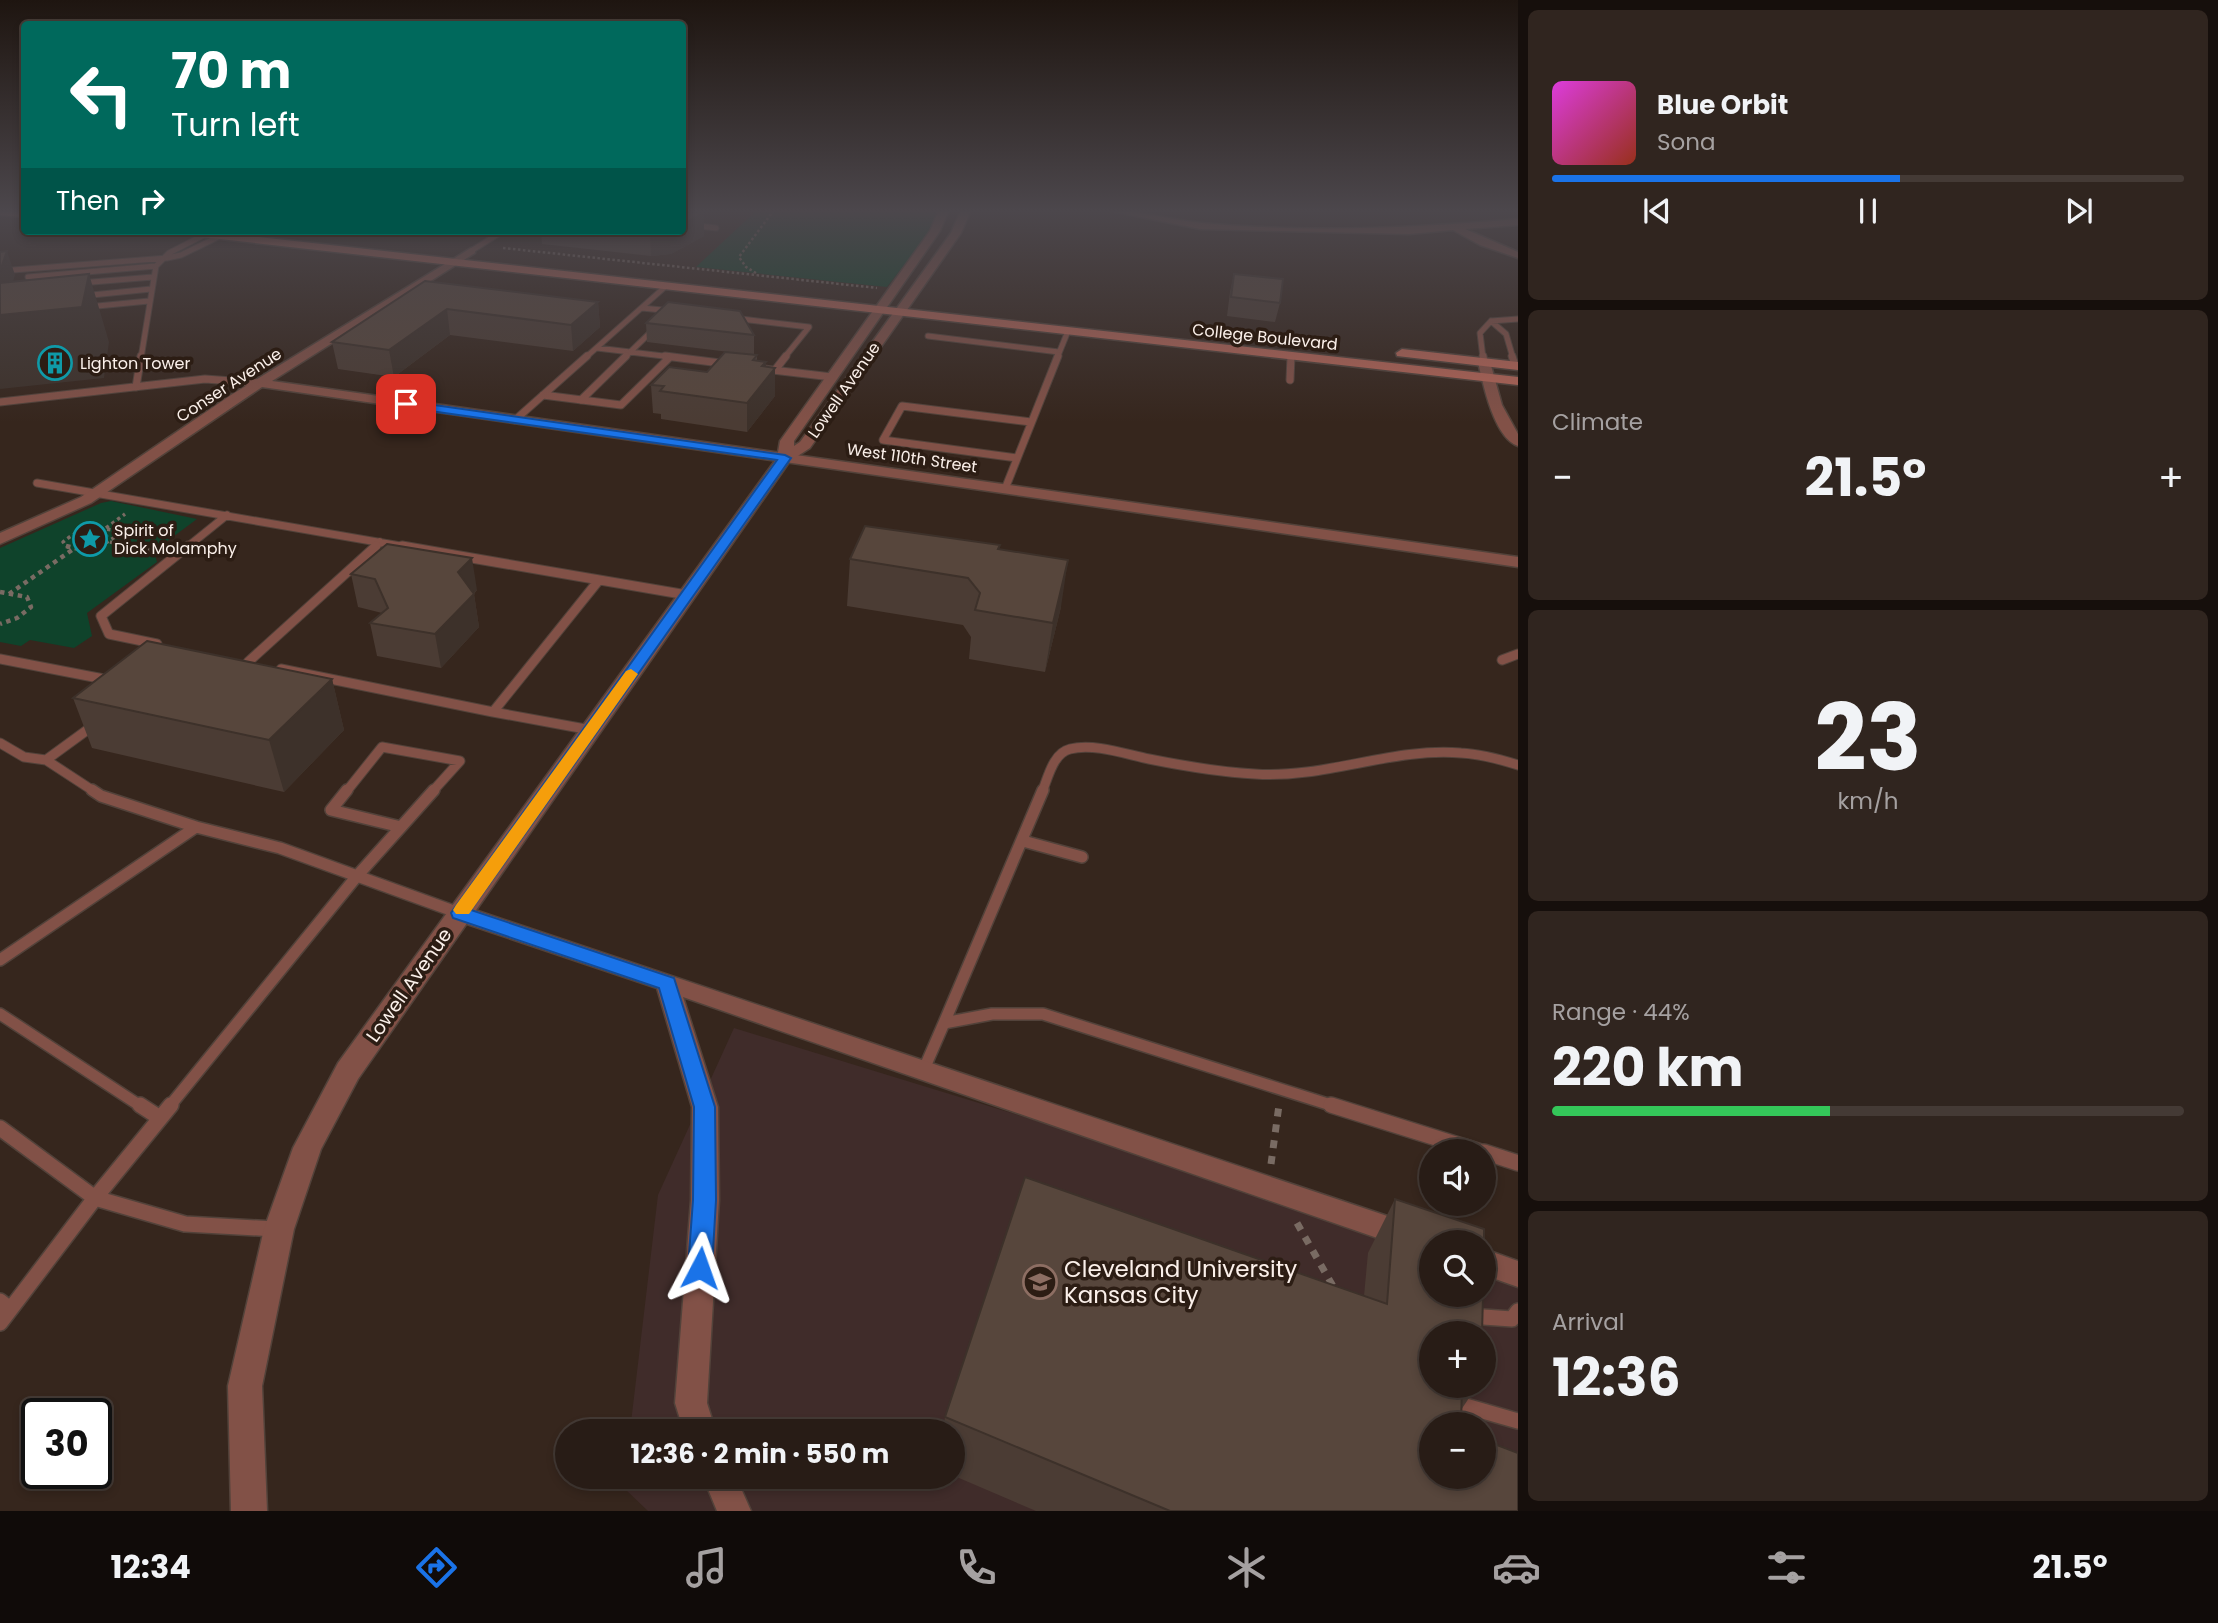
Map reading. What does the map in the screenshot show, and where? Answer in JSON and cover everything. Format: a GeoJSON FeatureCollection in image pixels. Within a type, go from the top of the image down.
{"type":"FeatureCollection","features":[{"type":"Feature","properties":{"kind":"main road","name":"College Boulevard"},"geometry":{"type":"LineString","coordinates":[[618,281],[1518,380]]}},
{"type":"Feature","properties":{"kind":"main road"},"geometry":{"type":"LineString","coordinates":[[743,281],[885,293],[908,300],[1073,317]]}},
{"type":"Feature","properties":{"kind":"main road"},"geometry":{"type":"LineString","coordinates":[[1388,352],[1517,366]]}},
{"type":"Feature","properties":{"kind":"street","name":"Conser Avenue"},"geometry":{"type":"LineString","coordinates":[[0,538],[49,518],[98,493],[260,383],[424,281]]}},
{"type":"Feature","properties":{"kind":"street","name":"Lowell Avenue"},"geometry":{"type":"LineString","coordinates":[[785,458],[787,442],[880,310],[885,293],[895,281]]}},
{"type":"Feature","properties":{"kind":"street","name":"Lowell Avenue"},"geometry":{"type":"LineString","coordinates":[[249,1511],[245,1386],[279,1229],[307,1148],[348,1071],[785,458],[805,445],[922,281]]}},
{"type":"Feature","properties":{"kind":"street"},"geometry":{"type":"LineString","coordinates":[[1484,362],[1509,433],[1518,442]]}},
{"type":"Feature","properties":{"kind":"street"},"geometry":{"type":"LineString","coordinates":[[1517,366],[1518,380]]}},
{"type":"Feature","properties":{"kind":"street","name":"West 110th Street"},"geometry":{"type":"LineString","coordinates":[[260,383],[1518,562]]}},
{"type":"Feature","properties":{"kind":"street"},"geometry":{"type":"LineString","coordinates":[[460,913],[1419,1240]]}},
{"type":"Feature","properties":{"kind":"street"},"geometry":{"type":"LineString","coordinates":[[667,983],[705,1107],[705,1200],[691,1403],[696,1419]]}},
{"type":"Feature","properties":{"kind":"street"},"geometry":{"type":"LineString","coordinates":[[724,1489],[734,1511]]}},
{"type":"Feature","properties":{"kind":"lane"},"geometry":{"type":"LineString","coordinates":[[23,288],[26,281]]}},
{"type":"Feature","properties":{"kind":"lane"},"geometry":{"type":"LineString","coordinates":[[75,284],[114,281]]}},
{"type":"Feature","properties":{"kind":"lane"},"geometry":{"type":"LineString","coordinates":[[136,387],[152,281]]}},
{"type":"Feature","properties":{"kind":"lane"},"geometry":{"type":"LineString","coordinates":[[515,420],[666,286]]}},
{"type":"Feature","properties":{"kind":"lane"},"geometry":{"type":"LineString","coordinates":[[71,297],[151,289]]}},
{"type":"Feature","properties":{"kind":"lane"},"geometry":{"type":"LineString","coordinates":[[80,307],[149,301]]}},
{"type":"Feature","properties":{"kind":"lane"},"geometry":{"type":"LineString","coordinates":[[642,307],[686,313]]}},
{"type":"Feature","properties":{"kind":"lane"},"geometry":{"type":"LineString","coordinates":[[581,400],[672,311]]}},
{"type":"Feature","properties":{"kind":"lane"},"geometry":{"type":"LineString","coordinates":[[727,318],[809,327],[775,370]]}},
{"type":"Feature","properties":{"kind":"lane"},"geometry":{"type":"LineString","coordinates":[[1484,362],[1480,332],[1490,321],[1518,319]]}},
{"type":"Feature","properties":{"kind":"lane"},"geometry":{"type":"LineString","coordinates":[[1490,321],[1507,334],[1517,366]]}},
{"type":"Feature","properties":{"kind":"lane"},"geometry":{"type":"LineString","coordinates":[[1005,489],[1068,331]]}},
{"type":"Feature","properties":{"kind":"lane"},"geometry":{"type":"LineString","coordinates":[[928,336],[1059,352]]}},
{"type":"Feature","properties":{"kind":"lane"},"geometry":{"type":"LineString","coordinates":[[597,348],[735,365]]}},
{"type":"Feature","properties":{"kind":"lane"},"geometry":{"type":"LineString","coordinates":[[1290,380],[1291,356]]}},
{"type":"Feature","properties":{"kind":"lane"},"geometry":{"type":"LineString","coordinates":[[543,395],[621,405],[670,357]]}},
{"type":"Feature","properties":{"kind":"lane"},"geometry":{"type":"LineString","coordinates":[[762,368],[832,377]]}},
{"type":"Feature","properties":{"kind":"lane"},"geometry":{"type":"LineString","coordinates":[[0,402],[205,379],[260,383]]}},
{"type":"Feature","properties":{"kind":"lane"},"geometry":{"type":"LineString","coordinates":[[1017,458],[883,440],[902,406],[1031,422]]}},
{"type":"Feature","properties":{"kind":"lane"},"geometry":{"type":"LineString","coordinates":[[37,483],[687,595]]}},
{"type":"Feature","properties":{"kind":"lane"},"geometry":{"type":"LineString","coordinates":[[172,647],[109,634],[101,616],[227,515]]}},
{"type":"Feature","properties":{"kind":"lane"},"geometry":{"type":"LineString","coordinates":[[248,662],[380,542]]}},
{"type":"Feature","properties":{"kind":"lane"},"geometry":{"type":"LineString","coordinates":[[493,712],[599,580]]}},
{"type":"Feature","properties":{"kind":"lane"},"geometry":{"type":"LineString","coordinates":[[1502,660],[1518,654]]}},
{"type":"Feature","properties":{"kind":"lane"},"geometry":{"type":"LineString","coordinates":[[0,659],[119,682]]}},
{"type":"Feature","properties":{"kind":"lane"},"geometry":{"type":"LineString","coordinates":[[236,660],[262,665]]}},
{"type":"Feature","properties":{"kind":"lane"},"geometry":{"type":"LineString","coordinates":[[275,668],[590,730]]}},
{"type":"Feature","properties":{"kind":"lane"},"geometry":{"type":"LineString","coordinates":[[46,760],[102,719]]}},
{"type":"Feature","properties":{"kind":"lane"},"geometry":{"type":"LineString","coordinates":[[0,743],[24,757],[46,760],[101,796],[196,827],[280,848],[460,913]]}},
{"type":"Feature","properties":{"kind":"lane"},"geometry":{"type":"LineString","coordinates":[[0,1323],[5,1305],[357,876],[401,827],[460,761],[383,747],[331,810],[401,827]]}},
{"type":"Feature","properties":{"kind":"lane"},"geometry":{"type":"LineString","coordinates":[[924,1069],[1056,759],[1068,749],[1091,748],[1265,775],[1308,774],[1449,750],[1489,754],[1518,765]]}},
{"type":"Feature","properties":{"kind":"lane"},"geometry":{"type":"LineString","coordinates":[[0,960],[196,827]]}},
{"type":"Feature","properties":{"kind":"lane"},"geometry":{"type":"LineString","coordinates":[[1023,841],[1082,857]]}},
{"type":"Feature","properties":{"kind":"lane"},"geometry":{"type":"LineString","coordinates":[[944,1023],[964,1017],[1000,1013],[1042,1014],[1441,1139]]}},
{"type":"Feature","properties":{"kind":"lane"},"geometry":{"type":"LineString","coordinates":[[0,1014],[160,1118]]}},
{"type":"Feature","properties":{"kind":"lane"},"geometry":{"type":"LineString","coordinates":[[0,1128],[95,1198],[185,1224],[279,1229]]}},
{"type":"Feature","properties":{"kind":"lane"},"geometry":{"type":"LineString","coordinates":[[1496,1156],[1518,1163]]}},
{"type":"Feature","properties":{"kind":"lane"},"geometry":{"type":"LineString","coordinates":[[1465,1316],[1512,1319],[1518,1311]]}},
{"type":"Feature","properties":{"kind":"lane"},"geometry":{"type":"LineString","coordinates":[[1462,1405],[1518,1421]]}},
{"type":"Feature","properties":{"kind":"path"},"geometry":{"type":"LineString","coordinates":[[798,281],[885,293]]}},
{"type":"Feature","properties":{"kind":"path"},"geometry":{"type":"LineString","coordinates":[[100,527],[113,530],[115,537],[110,542],[89,550],[73,550],[67,548],[63,542],[70,534],[100,527]]}},
{"type":"Feature","properties":{"kind":"path"},"geometry":{"type":"LineString","coordinates":[[110,542],[156,551]]}},
{"type":"Feature","properties":{"kind":"path"},"geometry":{"type":"LineString","coordinates":[[9,594],[73,550]]}},
{"type":"Feature","properties":{"kind":"path"},"geometry":{"type":"LineString","coordinates":[[0,592],[27,597],[31,602],[31,607],[14,621],[0,624]]}},
{"type":"Feature","properties":{"kind":"shaded area","name":"Cleveland University Kansas City"},"geometry":{"type":"Polygon","coordinates":[[[734,1028],[1419,1238],[1419,1307],[1496,1307],[1496,1263],[1518,1269],[1518,1511],[648,1511],[625,1489],[965,1489],[965,1419],[631,1419],[658,1195],[734,1028]]]}},
{"type":"Feature","properties":{"kind":"green space"},"geometry":{"type":"Polygon","coordinates":[[[825,281],[892,281],[887,287],[825,281]]]}},
{"type":"Feature","properties":{"kind":"green space"},"geometry":{"type":"Polygon","coordinates":[[[111,501],[197,519],[154,551],[157,562],[87,613],[92,636],[74,648],[30,640],[21,646],[0,642],[0,548],[111,501]]]}},
{"type":"Feature","properties":{"kind":"water"},"geometry":{"type":"Polygon","coordinates":[[[104,530],[109,536],[96,545],[86,547],[72,542],[81,533],[104,530]]]}},
{"type":"Feature","properties":{"kind":"building"},"geometry":{"type":"Polygon","coordinates":[[[88,281],[82,307],[0,315],[0,283],[88,281]]]}},
{"type":"Feature","properties":{"kind":"building"},"geometry":{"type":"Polygon","coordinates":[[[425,281],[598,302],[571,325],[447,309],[389,350],[332,342],[425,281]]]}},
{"type":"Feature","properties":{"kind":"building"},"geometry":{"type":"Polygon","coordinates":[[[1233,281],[1283,281],[1280,303],[1231,297],[1233,281]]]}},
{"type":"Feature","properties":{"kind":"building"},"geometry":{"type":"Polygon","coordinates":[[[668,302],[740,311],[754,335],[646,323],[668,302]]]}},
{"type":"Feature","properties":{"kind":"building"},"geometry":{"type":"Polygon","coordinates":[[[725,352],[757,355],[753,360],[766,362],[762,366],[775,368],[747,403],[660,391],[664,386],[651,385],[669,367],[707,372],[725,352]]]}},
{"type":"Feature","properties":{"kind":"building"},"geometry":{"type":"Polygon","coordinates":[[[865,526],[1000,545],[998,549],[1068,560],[1053,623],[975,610],[980,593],[968,578],[850,559],[865,526]]]}},
{"type":"Feature","properties":{"kind":"building"},"geometry":{"type":"Polygon","coordinates":[[[387,544],[472,558],[458,572],[474,594],[435,634],[370,623],[388,608],[375,579],[351,574],[387,544]]]}},
{"type":"Feature","properties":{"kind":"building"},"geometry":{"type":"Polygon","coordinates":[[[147,641],[332,679],[269,740],[73,698],[147,641]]]}},
{"type":"Feature","properties":{"kind":"building"},"geometry":{"type":"Polygon","coordinates":[[[1025,1177],[1387,1304],[1395,1199],[1419,1207],[1419,1216],[1445,1216],[1484,1229],[1419,1230],[1419,1307],[1483,1307],[1482,1321],[1419,1321],[1419,1398],[1462,1398],[1461,1412],[1419,1412],[1419,1489],[1496,1489],[1496,1445],[1518,1453],[1518,1511],[1170,1511],[965,1425],[965,1419],[945,1417],[1025,1177]]]}},
{"type":"Feature","properties":{"kind":"slow traffic"},"geometry":{"type":"LineString","coordinates":[[462,910],[631,674]]}},
{"type":"Feature","properties":{"kind":"place","name":"Lighton Tower"},"geometry":{"type":"Point","coordinates":[55,363]}},
{"type":"Feature","properties":{"kind":"place","name":"Spirit of Dick Molamphy"},"geometry":{"type":"Point","coordinates":[90,539]}},
{"type":"Feature","properties":{"kind":"place","name":"Cleveland University Kansas City"},"geometry":{"type":"Point","coordinates":[1040,1282]}},
{"type":"Feature","properties":{"kind":"route"},"geometry":{"type":"LineString","coordinates":[[406,404],[785,458],[460,913],[667,983],[705,1107],[705,1200],[700,1268]]}}]}
